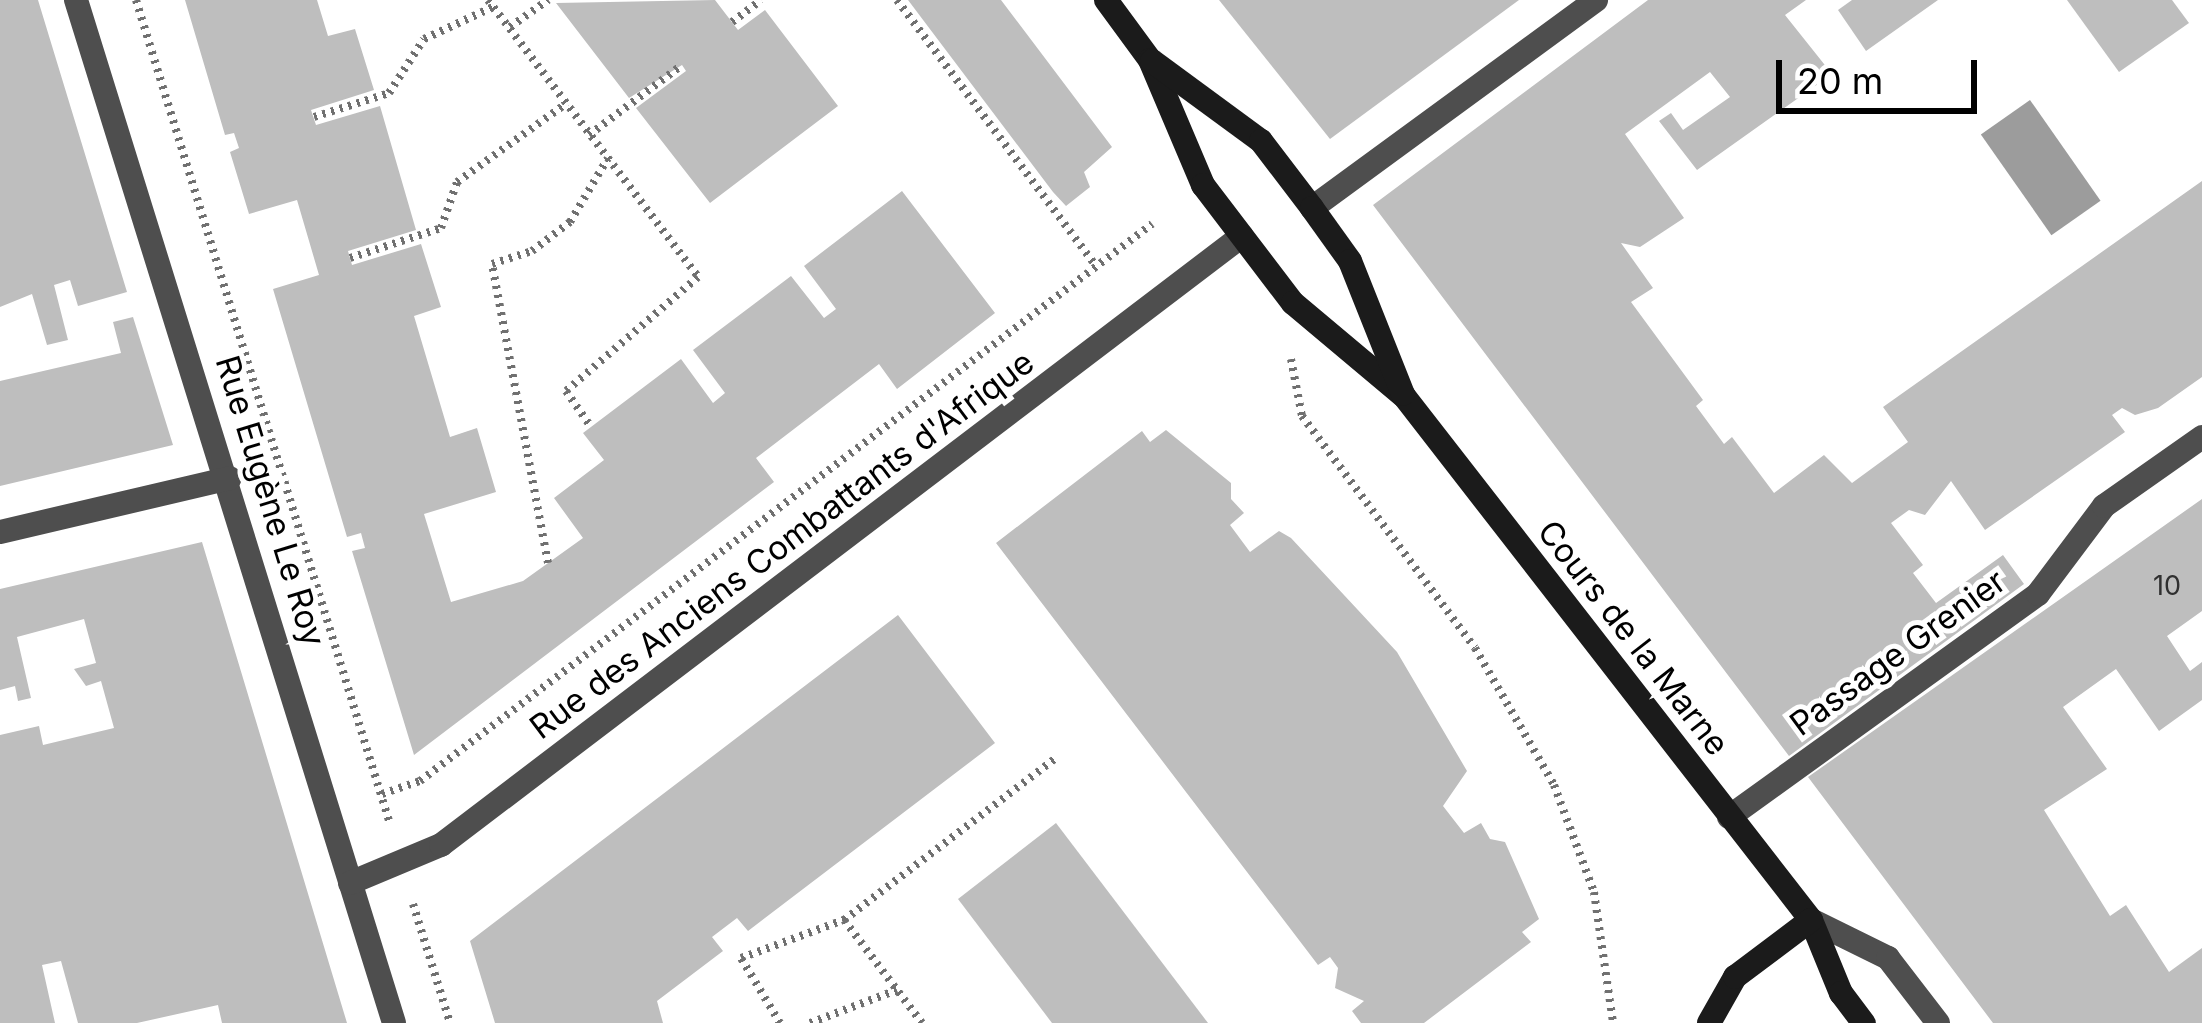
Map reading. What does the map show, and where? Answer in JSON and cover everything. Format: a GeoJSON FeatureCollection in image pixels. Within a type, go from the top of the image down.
{"type":"FeatureCollection","features":[{"type":"Feature","properties":{"kind":"main road","name":"Cours de la Marne"},"geometry":{"type":"LineString","coordinates":[[1106,0],[1150,59],[1203,185],[1293,303],[1404,396],[1811,920],[1841,993],[1864,1023]]}},
{"type":"Feature","properties":{"kind":"main road","name":"Cours de la Marne"},"geometry":{"type":"LineString","coordinates":[[1150,59],[1261,141],[1312,208],[1350,262],[1404,396]]}},
{"type":"Feature","properties":{"kind":"main road"},"geometry":{"type":"LineString","coordinates":[[1709,1023],[1735,977],[1811,920]]}},
{"type":"Feature","properties":{"kind":"street","name":"Rue Eugène Le Roy"},"geometry":{"type":"LineString","coordinates":[[76,0],[230,478],[394,1023]]}},
{"type":"Feature","properties":{"kind":"street"},"geometry":{"type":"LineString","coordinates":[[1312,208],[1596,0]]}},
{"type":"Feature","properties":{"kind":"street","name":"Rue des Anciens Combattants d'Afrique"},"geometry":{"type":"LineString","coordinates":[[350,883],[401,868],[1242,236]]}},
{"type":"Feature","properties":{"kind":"street","name":"Passage Grenier"},"geometry":{"type":"LineString","coordinates":[[1729,817],[2038,594],[2104,506],[2202,437]]}},
{"type":"Feature","properties":{"kind":"street"},"geometry":{"type":"LineString","coordinates":[[0,532],[230,478]]}},
{"type":"Feature","properties":{"kind":"street","name":"Cours de la Marne"},"geometry":{"type":"LineString","coordinates":[[1811,920],[1888,958],[1938,1023]]}},
{"type":"Feature","properties":{"kind":"path"},"geometry":{"type":"LineString","coordinates":[[136,0],[450,1023]]}},
{"type":"Feature","properties":{"kind":"path"},"geometry":{"type":"LineString","coordinates":[[509,28],[548,0]]}},
{"type":"Feature","properties":{"kind":"path"},"geometry":{"type":"LineString","coordinates":[[732,22],[761,0]]}},
{"type":"Feature","properties":{"kind":"path"},"geometry":{"type":"LineString","coordinates":[[897,0],[1096,266]]}},
{"type":"Feature","properties":{"kind":"path"},"geometry":{"type":"LineString","coordinates":[[314,117],[388,93],[424,39],[490,3],[698,277],[566,391],[591,428]]}},
{"type":"Feature","properties":{"kind":"path"},"geometry":{"type":"LineString","coordinates":[[589,136],[682,65]]}},
{"type":"Feature","properties":{"kind":"path"},"geometry":{"type":"LineString","coordinates":[[350,258],[441,228],[457,182],[567,104]]}},
{"type":"Feature","properties":{"kind":"path"},"geometry":{"type":"LineString","coordinates":[[548,562],[492,264],[532,251],[570,221],[608,158]]}},
{"type":"Feature","properties":{"kind":"path"},"geometry":{"type":"LineString","coordinates":[[382,794],[420,781],[1152,224]]}},
{"type":"Feature","properties":{"kind":"path"},"geometry":{"type":"LineString","coordinates":[[1293,303],[1290,370],[1302,416],[1474,647],[1561,802],[1594,892],[1613,1023]]}},
{"type":"Feature","properties":{"kind":"path"},"geometry":{"type":"LineString","coordinates":[[780,1023],[742,958],[844,920],[1057,757]]}},
{"type":"Feature","properties":{"kind":"path"},"geometry":{"type":"LineString","coordinates":[[844,920],[922,1023]]}},
{"type":"Feature","properties":{"kind":"path"},"geometry":{"type":"LineString","coordinates":[[810,1023],[897,990]]}},
{"type":"Feature","properties":{"kind":"shaded area"},"geometry":{"type":"Polygon","coordinates":[[[2030,100],[2101,201],[2051,235],[1981,134],[2030,100]]]}},
{"type":"Feature","properties":{"kind":"building"},"geometry":{"type":"Polygon","coordinates":[[[0,0],[38,0],[127,292],[78,306],[70,280],[54,285],[68,340],[47,345],[32,294],[0,307],[0,0]]]}},
{"type":"Feature","properties":{"kind":"building"},"geometry":{"type":"Polygon","coordinates":[[[185,0],[317,0],[328,36],[355,29],[374,90],[311,110],[316,125],[380,106],[416,230],[348,251],[352,265],[421,244],[441,307],[414,316],[450,437],[477,428],[496,492],[424,514],[451,602],[523,581],[583,538],[554,498],[604,460],[583,433],[681,359],[713,403],[725,393],[693,350],[791,276],[824,318],[836,309],[804,266],[902,191],[995,313],[897,389],[879,364],[756,458],[774,482],[414,755],[352,551],[365,548],[361,533],[347,537],[273,289],[319,275],[297,200],[249,214],[230,152],[239,148],[234,133],[225,135],[185,0]]]}},
{"type":"Feature","properties":{"kind":"building"},"geometry":{"type":"Polygon","coordinates":[[[715,0],[738,30],[765,10],[838,106],[710,203],[636,108],[686,71],[682,65],[629,98],[556,3],[715,0]]]}},
{"type":"Feature","properties":{"kind":"building"},"geometry":{"type":"Polygon","coordinates":[[[908,0],[1001,0],[1112,147],[1084,172],[1090,187],[1066,206],[908,0]]]}},
{"type":"Feature","properties":{"kind":"building"},"geometry":{"type":"Polygon","coordinates":[[[1219,0],[1519,0],[1330,139],[1219,0]]]}},
{"type":"Feature","properties":{"kind":"building"},"geometry":{"type":"Polygon","coordinates":[[[1648,0],[1806,0],[1785,15],[1832,74],[1697,170],[1659,121],[1671,113],[1683,130],[1730,97],[1710,72],[1625,134],[1684,218],[1640,247],[1621,243],[1653,288],[1631,302],[1703,400],[1696,406],[1724,444],[1732,437],[1774,493],[1824,455],[1852,483],[1908,442],[1883,407],[2202,181],[2202,377],[2158,408],[2135,415],[2122,408],[2112,415],[2125,432],[1985,530],[1951,481],[1925,515],[1909,510],[1891,523],[1923,565],[1913,573],[1936,603],[2003,555],[2024,584],[1789,756],[1373,205],[1648,0]]]}},
{"type":"Feature","properties":{"kind":"building"},"geometry":{"type":"Polygon","coordinates":[[[1852,0],[1938,0],[1866,51],[1838,10],[1852,0]]]}},
{"type":"Feature","properties":{"kind":"building"},"geometry":{"type":"Polygon","coordinates":[[[2067,0],[2172,0],[2189,23],[2119,72],[2067,0]]]}},
{"type":"Feature","properties":{"kind":"building"},"geometry":{"type":"Polygon","coordinates":[[[133,317],[173,445],[0,486],[0,381],[121,353],[113,322],[133,317]]]}},
{"type":"Feature","properties":{"kind":"building"},"geometry":{"type":"Polygon","coordinates":[[[1166,430],[1231,483],[1231,499],[1244,513],[1230,525],[1250,552],[1279,531],[1291,538],[1397,652],[1467,771],[1443,806],[1464,833],[1481,823],[1490,839],[1505,842],[1539,919],[1522,932],[1531,942],[1424,1023],[1361,1023],[1352,1011],[1364,1001],[1335,988],[1338,968],[1330,957],[1318,965],[996,543],[1142,431],[1150,442],[1166,430]]]}},
{"type":"Feature","properties":{"kind":"building"},"geometry":{"type":"Polygon","coordinates":[[[2202,499],[2202,611],[2167,636],[2190,671],[2202,662],[2202,700],[2159,731],[2116,669],[2063,707],[2107,769],[2044,810],[2110,916],[2126,905],[2169,972],[2202,948],[2202,1023],[1993,1023],[1808,777],[2202,499]]]}},
{"type":"Feature","properties":{"kind":"building"},"geometry":{"type":"Polygon","coordinates":[[[202,542],[347,1023],[222,1023],[218,1005],[137,1023],[78,1023],[61,961],[42,965],[55,1023],[0,1023],[0,735],[39,726],[43,745],[114,728],[101,681],[86,686],[74,669],[96,663],[84,619],[17,637],[31,698],[18,701],[15,686],[0,690],[0,589],[202,542]]]}},
{"type":"Feature","properties":{"kind":"building"},"geometry":{"type":"Polygon","coordinates":[[[898,615],[995,743],[748,931],[737,918],[712,937],[723,951],[657,1001],[663,1023],[495,1023],[470,941],[898,615]]]}},
{"type":"Feature","properties":{"kind":"building"},"geometry":{"type":"Polygon","coordinates":[[[1056,823],[1208,1023],[1052,1023],[958,899],[1056,823]]]}}]}
